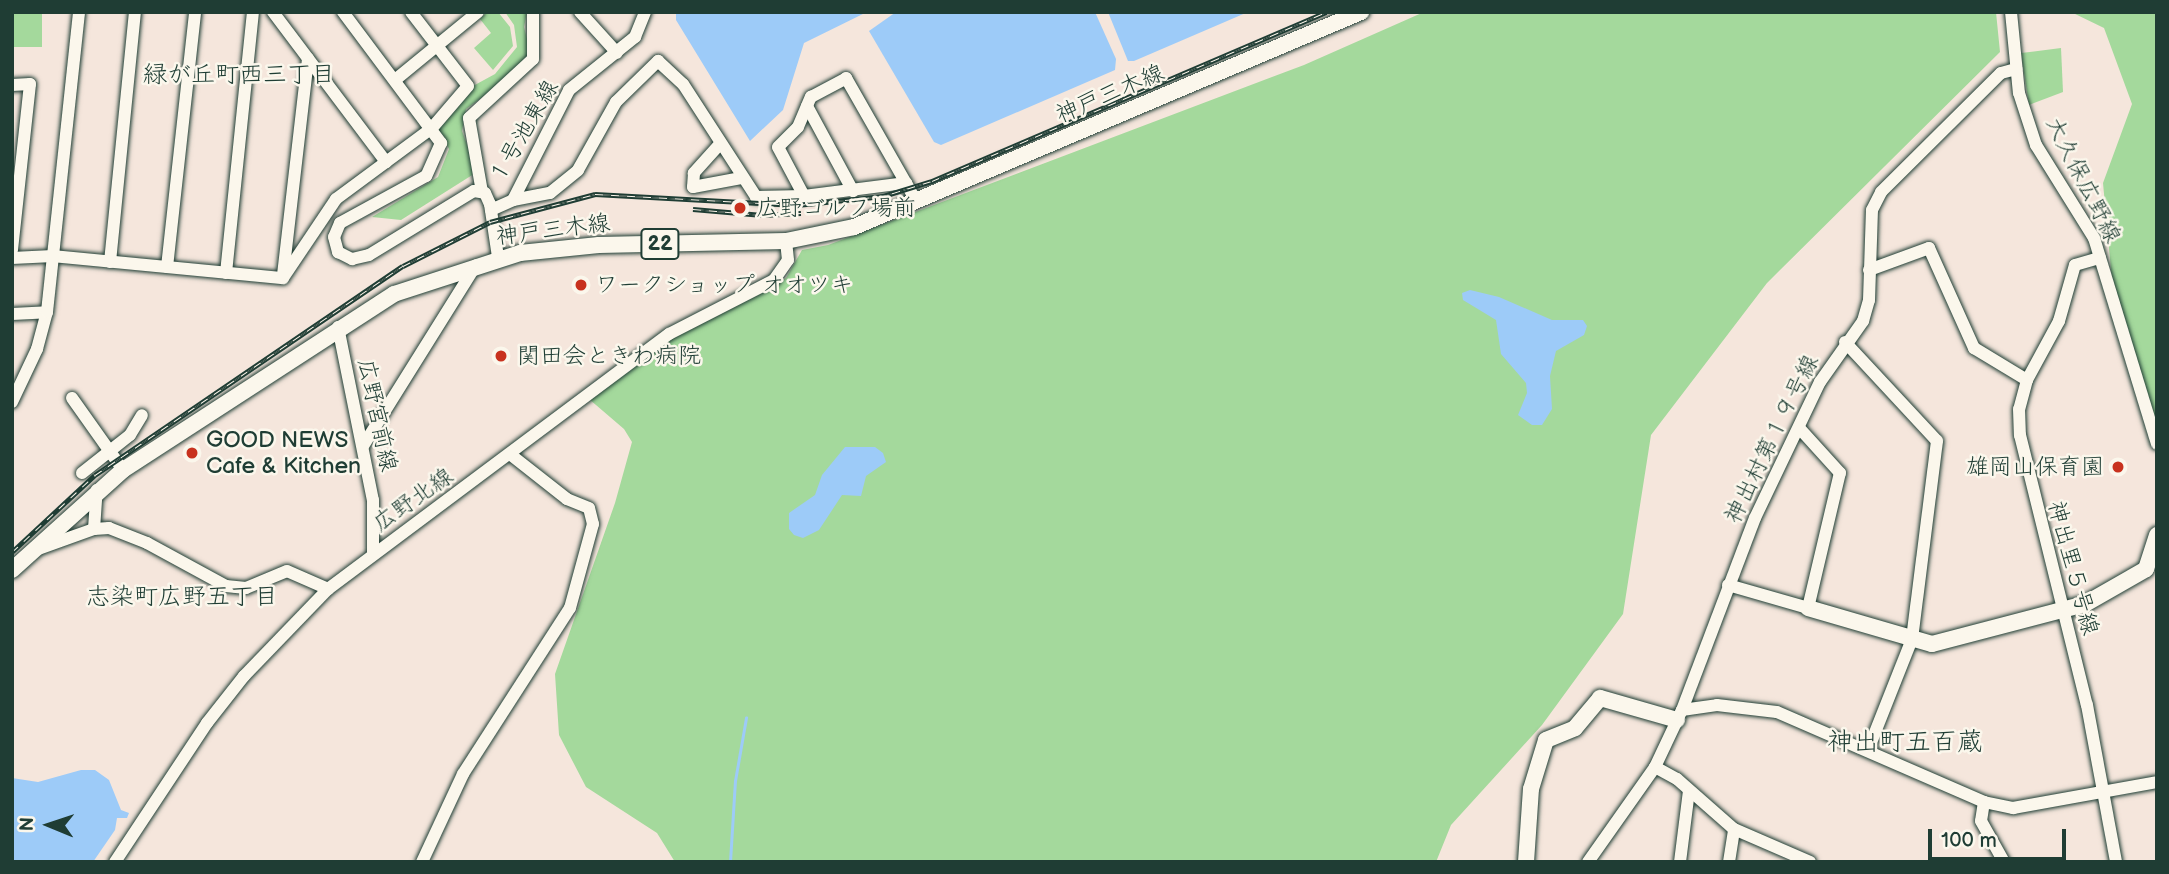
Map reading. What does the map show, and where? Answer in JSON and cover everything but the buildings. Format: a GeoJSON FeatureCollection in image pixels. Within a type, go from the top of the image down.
{"type":"FeatureCollection","features":[{"type":"Feature","properties":{"kind":"main road","name":"神戸三木線"},"geometry":{"type":"LineString","coordinates":[[12,569],[97,490],[123,470],[338,327],[394,294],[498,257],[599,245],[786,242],[854,227],[1361,12]]}},
{"type":"Feature","properties":{"kind":"main road"},"geometry":{"type":"LineString","coordinates":[[1808,608],[1932,644],[2065,612],[2146,569],[2157,535]]}},
{"type":"Feature","properties":{"kind":"main road"},"geometry":{"type":"LineString","coordinates":[[1526,862],[1531,789],[1546,740],[1575,728],[1600,698],[1679,715]]}},
{"type":"Feature","properties":{"kind":"street"},"geometry":{"type":"LineString","coordinates":[[12,402],[27,372],[47,312],[79,12]]}},
{"type":"Feature","properties":{"kind":"street"},"geometry":{"type":"LineString","coordinates":[[110,262],[135,12]]}},
{"type":"Feature","properties":{"kind":"street"},"geometry":{"type":"LineString","coordinates":[[167,267],[195,12]]}},
{"type":"Feature","properties":{"kind":"street"},"geometry":{"type":"LineString","coordinates":[[226,273],[253,12]]}},
{"type":"Feature","properties":{"kind":"street"},"geometry":{"type":"LineString","coordinates":[[274,12],[386,162]]}},
{"type":"Feature","properties":{"kind":"street"},"geometry":{"type":"LineString","coordinates":[[343,12],[441,143],[426,176],[340,223],[334,237],[338,252],[352,259],[369,255],[456,199],[482,192]]}},
{"type":"Feature","properties":{"kind":"street"},"geometry":{"type":"LineString","coordinates":[[282,278],[336,199],[432,128],[468,86],[411,12]]}},
{"type":"Feature","properties":{"kind":"street"},"geometry":{"type":"LineString","coordinates":[[395,80],[478,12]]}},
{"type":"Feature","properties":{"kind":"street"},"geometry":{"type":"LineString","coordinates":[[498,257],[491,210],[482,192],[469,118],[533,59],[533,12]]}},
{"type":"Feature","properties":{"kind":"street"},"geometry":{"type":"LineString","coordinates":[[580,12],[617,52]]}},
{"type":"Feature","properties":{"kind":"street","name":"１号池東線"},"geometry":{"type":"LineString","coordinates":[[491,210],[513,200],[569,90],[635,37],[645,12]]}},
{"type":"Feature","properties":{"kind":"street","name":"大久保広野線"},"geometry":{"type":"LineString","coordinates":[[2011,12],[2016,69],[2036,145],[2071,198],[2100,258],[2157,444]]}},
{"type":"Feature","properties":{"kind":"street"},"geometry":{"type":"LineString","coordinates":[[282,278],[308,58]]}},
{"type":"Feature","properties":{"kind":"street"},"geometry":{"type":"LineString","coordinates":[[513,200],[550,193],[578,170],[616,102],[658,61],[683,84],[719,145],[757,197],[804,196],[906,183]]}},
{"type":"Feature","properties":{"kind":"street","name":"神出村第１９号線"},"geometry":{"type":"LineString","coordinates":[[1588,862],[1655,766],[1679,715],[1755,518],[1801,430],[1820,382],[1845,342],[1863,321],[1869,300],[1872,209],[1881,192],[2001,73],[2016,69]]}},
{"type":"Feature","properties":{"kind":"street"},"geometry":{"type":"LineString","coordinates":[[804,196],[778,147],[799,127],[811,97],[846,78],[916,201]]}},
{"type":"Feature","properties":{"kind":"street"},"geometry":{"type":"LineString","coordinates":[[12,85],[30,84],[18,141],[12,250]]}},
{"type":"Feature","properties":{"kind":"street"},"geometry":{"type":"LineString","coordinates":[[807,106],[853,191]]}},
{"type":"Feature","properties":{"kind":"street"},"geometry":{"type":"LineString","coordinates":[[719,145],[694,173],[693,187],[741,178]]}},
{"type":"Feature","properties":{"kind":"street","name":"広野北線"},"geometry":{"type":"LineString","coordinates":[[115,862],[207,723],[244,676],[328,590],[373,553],[511,455],[669,334],[774,281],[788,260],[786,242]]}},
{"type":"Feature","properties":{"kind":"street"},"geometry":{"type":"LineString","coordinates":[[1869,270],[1929,248],[1974,348],[2027,380]]}},
{"type":"Feature","properties":{"kind":"street"},"geometry":{"type":"LineString","coordinates":[[12,258],[53,256],[282,278]]}},
{"type":"Feature","properties":{"kind":"street","name":"神出里５号線"},"geometry":{"type":"LineString","coordinates":[[2100,258],[2075,265],[2059,321],[2027,380],[2019,409],[2020,435],[2065,612],[2116,862]]}},
{"type":"Feature","properties":{"kind":"street"},"geometry":{"type":"LineString","coordinates":[[363,446],[476,265]]}},
{"type":"Feature","properties":{"kind":"street"},"geometry":{"type":"LineString","coordinates":[[12,314],[47,312]]}},
{"type":"Feature","properties":{"kind":"street","name":"広野宮前線"},"geometry":{"type":"LineString","coordinates":[[338,327],[373,500],[373,553]]}},
{"type":"Feature","properties":{"kind":"street"},"geometry":{"type":"LineString","coordinates":[[1845,342],[1937,441],[1912,639],[1868,750]]}},
{"type":"Feature","properties":{"kind":"street"},"geometry":{"type":"LineString","coordinates":[[12,372],[27,372]]}},
{"type":"Feature","properties":{"kind":"street"},"geometry":{"type":"LineString","coordinates":[[72,398],[123,470]]}},
{"type":"Feature","properties":{"kind":"street"},"geometry":{"type":"LineString","coordinates":[[82,473],[130,435],[142,415]]}},
{"type":"Feature","properties":{"kind":"street"},"geometry":{"type":"LineString","coordinates":[[1728,585],[1808,608],[1835,508],[1840,473],[1801,430]]}},
{"type":"Feature","properties":{"kind":"street"},"geometry":{"type":"LineString","coordinates":[[422,862],[463,774],[570,608],[593,524],[589,508],[567,499],[511,455]]}},
{"type":"Feature","properties":{"kind":"street"},"geometry":{"type":"LineString","coordinates":[[94,529],[97,490]]}},
{"type":"Feature","properties":{"kind":"street"},"geometry":{"type":"LineString","coordinates":[[33,549],[94,529],[109,528],[147,543],[226,586],[246,588],[287,572],[328,590]]}},
{"type":"Feature","properties":{"kind":"street"},"geometry":{"type":"LineString","coordinates":[[1679,715],[1717,705],[1777,712],[1984,802],[2013,808],[2157,782]]}},
{"type":"Feature","properties":{"kind":"street"},"geometry":{"type":"LineString","coordinates":[[1655,766],[1734,829],[1810,862]]}},
{"type":"Feature","properties":{"kind":"street"},"geometry":{"type":"LineString","coordinates":[[1680,862],[1689,791]]}},
{"type":"Feature","properties":{"kind":"street"},"geometry":{"type":"LineString","coordinates":[[1984,802],[1981,821],[2004,862]]}},
{"type":"Feature","properties":{"kind":"street"},"geometry":{"type":"LineString","coordinates":[[1730,862],[1734,829]]}},
{"type":"Feature","properties":{"kind":"street"},"geometry":{"type":"LineString","coordinates":[[1775,862],[1776,848]]}},
{"type":"Feature","properties":{"kind":"green space"},"geometry":{"type":"Polygon","coordinates":[[[12,12],[42,12],[42,47],[12,47],[12,12]]]}},
{"type":"Feature","properties":{"kind":"green space"},"geometry":{"type":"Polygon","coordinates":[[[487,12],[498,12],[510,27],[513,46],[493,70],[474,48],[491,33],[480,19],[487,12]]]}},
{"type":"Feature","properties":{"kind":"green space"},"geometry":{"type":"Polygon","coordinates":[[[505,12],[527,12],[524,27],[529,47],[526,59],[513,75],[466,109],[462,131],[477,172],[401,220],[372,217],[438,177],[449,149],[438,129],[473,86],[495,74],[517,47],[514,25],[505,12]]]}},
{"type":"Feature","properties":{"kind":"green space"},"geometry":{"type":"Polygon","coordinates":[[[1424,12],[1996,12],[2000,52],[1767,283],[1651,435],[1623,614],[1542,725],[1451,825],[1436,862],[675,862],[657,833],[586,787],[559,735],[555,674],[615,503],[632,442],[624,429],[589,399],[673,334],[786,278],[802,250],[828,245],[1304,65],[1424,12]]]}},
{"type":"Feature","properties":{"kind":"green space"},"geometry":{"type":"Polygon","coordinates":[[[2071,12],[2157,12],[2157,426],[2112,281],[2103,183],[2132,104],[2104,28],[2071,12]]]}},
{"type":"Feature","properties":{"kind":"green space"},"geometry":{"type":"Polygon","coordinates":[[[2061,48],[2063,92],[2029,105],[2021,53],[2061,48]]]}},
{"type":"Feature","properties":{"kind":"water"},"geometry":{"type":"Polygon","coordinates":[[[676,12],[867,12],[804,43],[783,110],[750,141],[676,20],[676,12]]]}},
{"type":"Feature","properties":{"kind":"water"},"geometry":{"type":"Polygon","coordinates":[[[896,12],[1095,12],[1116,59],[1115,70],[941,145],[934,142],[869,31],[896,12]]]}},
{"type":"Feature","properties":{"kind":"water"},"geometry":{"type":"Polygon","coordinates":[[[1108,12],[1248,12],[1134,61],[1128,61],[1108,12]]]}},
{"type":"Feature","properties":{"kind":"water"},"geometry":{"type":"Polygon","coordinates":[[[1470,290],[1499,297],[1552,320],[1583,320],[1587,326],[1584,335],[1556,351],[1550,376],[1552,409],[1542,425],[1532,425],[1518,415],[1527,393],[1526,383],[1501,354],[1496,320],[1463,300],[1462,293],[1470,290]]]}},
{"type":"Feature","properties":{"kind":"water"},"geometry":{"type":"Polygon","coordinates":[[[845,447],[875,447],[883,453],[886,462],[866,476],[861,496],[842,495],[819,530],[803,538],[794,535],[789,529],[789,513],[815,495],[822,475],[845,447]]]}},
{"type":"Feature","properties":{"kind":"water"},"geometry":{"type":"Polygon","coordinates":[[[81,770],[95,770],[109,780],[121,810],[129,813],[127,818],[117,818],[115,830],[93,862],[12,862],[12,778],[38,782],[81,770]]]}},
{"type":"Feature","properties":{"kind":"waterway"},"geometry":{"type":"LineString","coordinates":[[730,862],[735,781],[746,718]]}},
{"type":"Feature","properties":{"kind":"railway"},"geometry":{"type":"LineString","coordinates":[[877,198],[932,181],[1326,12]]}},
{"type":"Feature","properties":{"kind":"railway"},"geometry":{"type":"LineString","coordinates":[[12,552],[95,475],[403,266],[490,222],[595,194],[797,205],[884,196]]}},
{"type":"Feature","properties":{"kind":"railway"},"geometry":{"type":"LineString","coordinates":[[693,209],[763,215],[801,213]]}},
{"type":"Feature","properties":{"kind":"place","name":"広野ゴルフ場前"},"geometry":{"type":"Point","coordinates":[740,208]}},
{"type":"Feature","properties":{"kind":"place","name":"ワークショップ オオツキ"},"geometry":{"type":"Point","coordinates":[581,285]}},
{"type":"Feature","properties":{"kind":"place","name":"関田会ときわ病院"},"geometry":{"type":"Point","coordinates":[501,356]}},
{"type":"Feature","properties":{"kind":"place","name":"GOOD NEWS Cafe & Kitchen"},"geometry":{"type":"Point","coordinates":[192,453]}},
{"type":"Feature","properties":{"kind":"place","name":"雄岡山保育園"},"geometry":{"type":"Point","coordinates":[2118,467]}},
{"type":"Feature","properties":{"kind":"district","name":"緑が丘町西三丁目"},"geometry":{"type":"Point","coordinates":[239,75]}},
{"type":"Feature","properties":{"kind":"district","name":"志染町広野五丁目"},"geometry":{"type":"Point","coordinates":[182,597]}},
{"type":"Feature","properties":{"kind":"district","name":"神出町五百蔵"},"geometry":{"type":"Point","coordinates":[1905,743]}}]}
